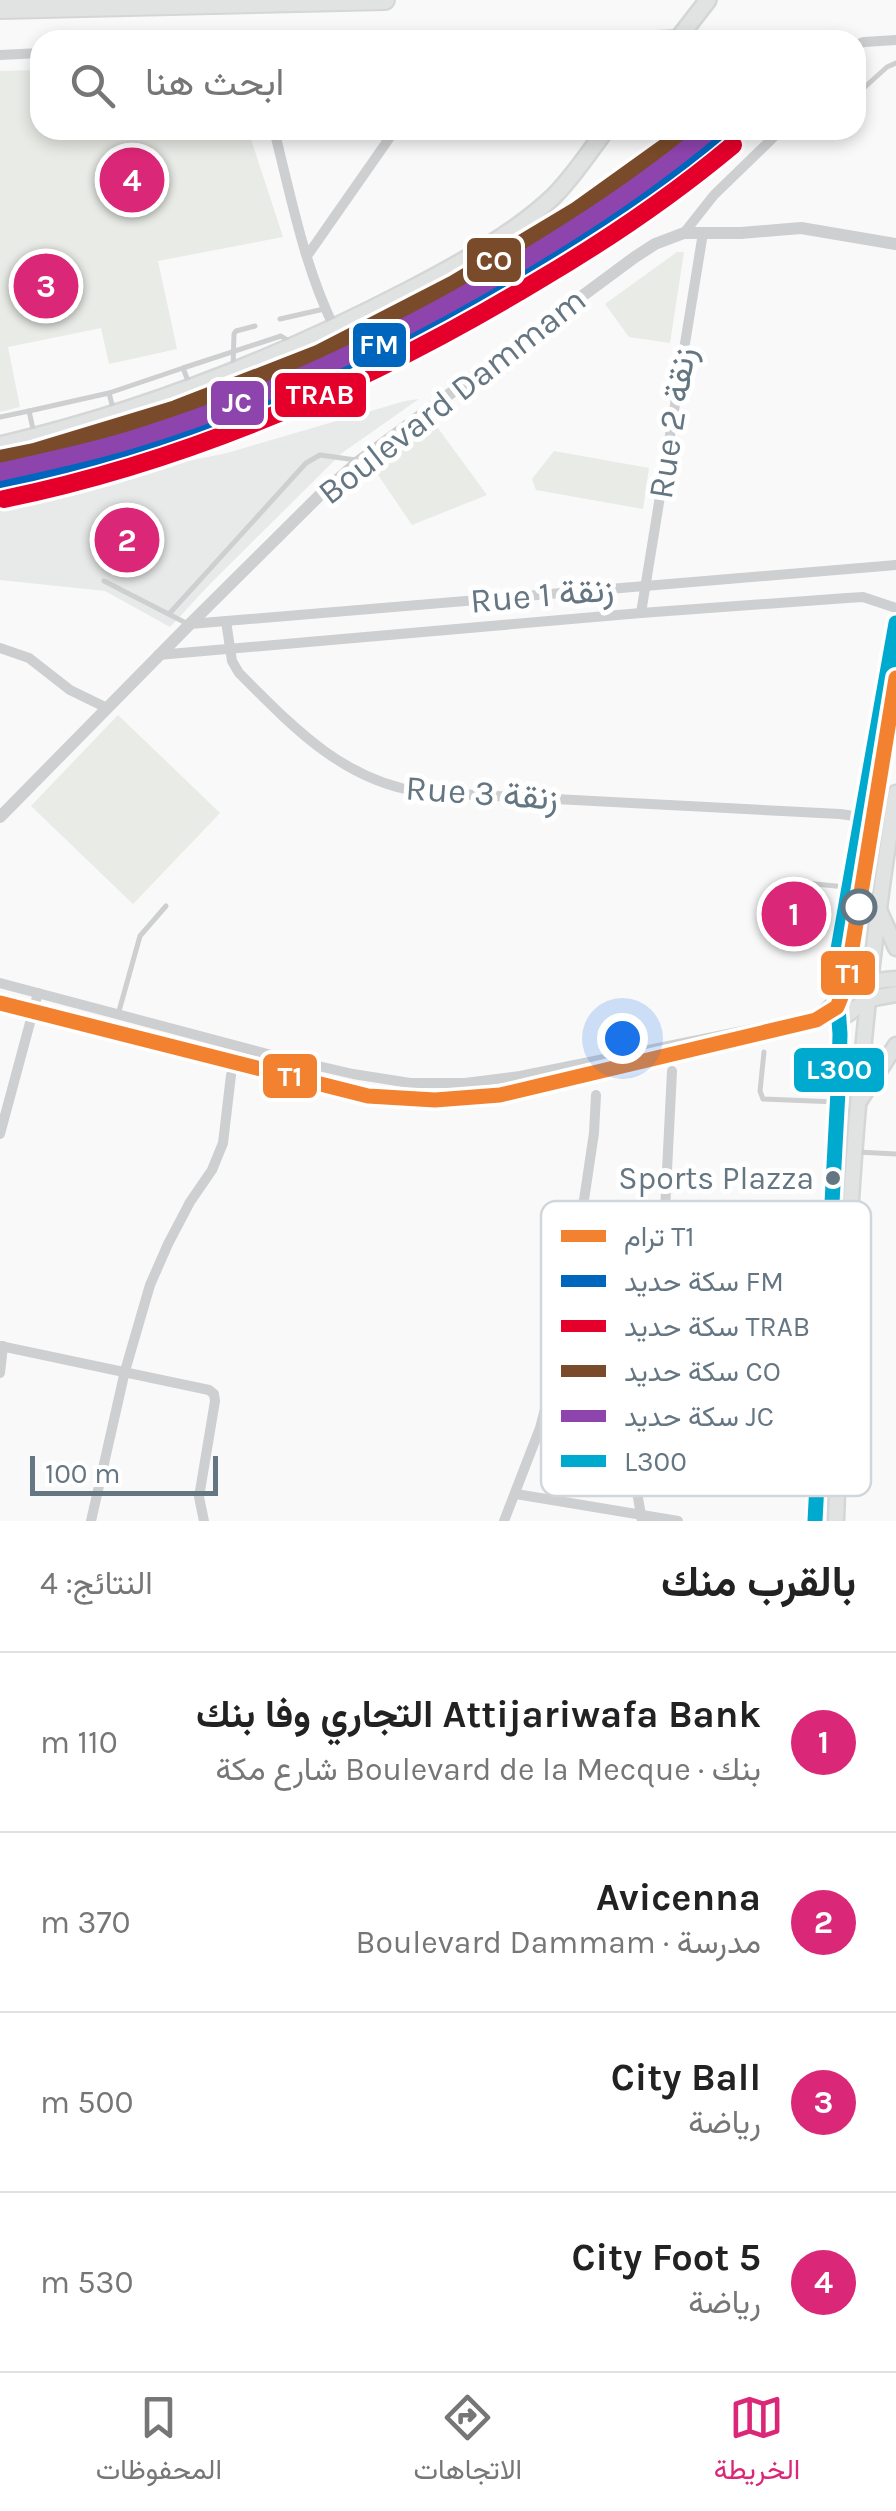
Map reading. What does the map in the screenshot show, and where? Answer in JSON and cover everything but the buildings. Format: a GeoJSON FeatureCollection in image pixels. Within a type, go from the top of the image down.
{"type":"FeatureCollection","features":[{"type":"Feature","properties":{"kind":"highway"},"geometry":{"type":"LineString","coordinates":[[0,9],[385,0]]}},
{"type":"Feature","properties":{"kind":"main road"},"geometry":{"type":"LineString","coordinates":[[684,30],[708,0]]}},
{"type":"Feature","properties":{"kind":"main road"},"geometry":{"type":"LineString","coordinates":[[0,445],[190,388],[334,329],[438,276],[553,198],[595,140]]}},
{"type":"Feature","properties":{"kind":"main road"},"geometry":{"type":"LineString","coordinates":[[833,1201],[839,1020],[834,966],[896,623]]}},
{"type":"Feature","properties":{"kind":"main road"},"geometry":{"type":"LineString","coordinates":[[851,1201],[870,982],[896,793]]}},
{"type":"Feature","properties":{"kind":"main road"},"geometry":{"type":"LineString","coordinates":[[879,910],[896,948]]}},
{"type":"Feature","properties":{"kind":"main road"},"geometry":{"type":"LineString","coordinates":[[836,997],[853,987],[896,979]]}},
{"type":"Feature","properties":{"kind":"main road"},"geometry":{"type":"LineString","coordinates":[[839,1020],[869,999],[896,994]]}},
{"type":"Feature","properties":{"kind":"main road"},"geometry":{"type":"LineString","coordinates":[[858,1105],[896,1045]]}},
{"type":"Feature","properties":{"kind":"main road"},"geometry":{"type":"LineString","coordinates":[[815,1521],[816,1496]]}},
{"type":"Feature","properties":{"kind":"main road"},"geometry":{"type":"LineString","coordinates":[[836,1521],[837,1496]]}},
{"type":"Feature","properties":{"kind":"street"},"geometry":{"type":"LineString","coordinates":[[866,42],[896,40]]}},
{"type":"Feature","properties":{"kind":"street"},"geometry":{"type":"LineString","coordinates":[[0,55],[30,54]]}},
{"type":"Feature","properties":{"kind":"street"},"geometry":{"type":"LineString","coordinates":[[277,140],[307,256],[334,329]]}},
{"type":"Feature","properties":{"kind":"street"},"geometry":{"type":"LineString","coordinates":[[307,256],[388,140]]}},
{"type":"Feature","properties":{"kind":"street"},"geometry":{"type":"LineString","coordinates":[[684,233],[714,194],[770,140]]}},
{"type":"Feature","properties":{"kind":"street","name":"Boulevard Dammam"},"geometry":{"type":"LineString","coordinates":[[0,817],[189,624],[359,460],[655,244],[684,233],[800,228],[896,244]]}},
{"type":"Feature","properties":{"kind":"street","name":"Rue 2 زنقة"},"geometry":{"type":"LineString","coordinates":[[641,613],[703,233]]}},
{"type":"Feature","properties":{"kind":"street","name":"Rue 1 زنقة"},"geometry":{"type":"LineString","coordinates":[[189,624],[896,565]]}},
{"type":"Feature","properties":{"kind":"street","name":"Rue 1 زنقة"},"geometry":{"type":"LineString","coordinates":[[229,649],[848,598],[896,608]]}},
{"type":"Feature","properties":{"kind":"street"},"geometry":{"type":"LineString","coordinates":[[158,655],[229,649],[226,622]]}},
{"type":"Feature","properties":{"kind":"street"},"geometry":{"type":"LineString","coordinates":[[0,648],[29,658],[70,690],[106,708]]}},
{"type":"Feature","properties":{"kind":"street","name":"Rue 3 زنقة"},"geometry":{"type":"LineString","coordinates":[[229,649],[239,673],[312,742],[353,771],[400,789],[861,818]]}},
{"type":"Feature","properties":{"kind":"street"},"geometry":{"type":"LineString","coordinates":[[0,983],[353,1074],[410,1082],[465,1083],[520,1076],[802,1018],[817,1014],[836,997]]}},
{"type":"Feature","properties":{"kind":"street"},"geometry":{"type":"LineString","coordinates":[[0,1134],[38,992]]}},
{"type":"Feature","properties":{"kind":"street"},"geometry":{"type":"LineString","coordinates":[[665,1201],[672,1071]]}},
{"type":"Feature","properties":{"kind":"street"},"geometry":{"type":"LineString","coordinates":[[91,1521],[125,1371],[150,1285],[223,1143],[231,1075]]}},
{"type":"Feature","properties":{"kind":"street"},"geometry":{"type":"LineString","coordinates":[[584,1201],[596,1096]]}},
{"type":"Feature","properties":{"kind":"street"},"geometry":{"type":"LineString","coordinates":[[0,1373],[1,1346],[200,1386],[214,1394],[199,1497],[204,1521]]}},
{"type":"Feature","properties":{"kind":"street"},"geometry":{"type":"LineString","coordinates":[[504,1521],[541,1421]]}},
{"type":"Feature","properties":{"kind":"street"},"geometry":{"type":"LineString","coordinates":[[516,1494],[678,1521]]}},
{"type":"Feature","properties":{"kind":"lane"},"geometry":{"type":"LineString","coordinates":[[866,86],[896,63]]}},
{"type":"Feature","properties":{"kind":"lane"},"geometry":{"type":"LineString","coordinates":[[280,320],[324,308]]}},
{"type":"Feature","properties":{"kind":"lane"},"geometry":{"type":"LineString","coordinates":[[234,370],[236,331],[255,326]]}},
{"type":"Feature","properties":{"kind":"lane"},"geometry":{"type":"LineString","coordinates":[[0,417],[109,392],[282,336],[294,346]]}},
{"type":"Feature","properties":{"kind":"lane"},"geometry":{"type":"LineString","coordinates":[[183,368],[190,388]]}},
{"type":"Feature","properties":{"kind":"lane"},"geometry":{"type":"LineString","coordinates":[[109,392],[115,413]]}},
{"type":"Feature","properties":{"kind":"lane"},"geometry":{"type":"LineString","coordinates":[[29,411],[35,436]]}},
{"type":"Feature","properties":{"kind":"lane"},"geometry":{"type":"LineString","coordinates":[[169,614],[306,463],[320,455],[359,460]]}},
{"type":"Feature","properties":{"kind":"lane"},"geometry":{"type":"LineString","coordinates":[[104,581],[189,624]]}},
{"type":"Feature","properties":{"kind":"lane"},"geometry":{"type":"LineString","coordinates":[[787,882],[848,888]]}},
{"type":"Feature","properties":{"kind":"lane"},"geometry":{"type":"LineString","coordinates":[[118,1014],[140,936],[166,906]]}},
{"type":"Feature","properties":{"kind":"lane"},"geometry":{"type":"LineString","coordinates":[[764,1052],[760,1091],[763,1099],[838,1102]]}},
{"type":"Feature","properties":{"kind":"lane"},"geometry":{"type":"LineString","coordinates":[[854,1152],[896,1154]]}},
{"type":"Feature","properties":{"kind":"shaded area"},"geometry":{"type":"Polygon","coordinates":[[[30,70],[30,140],[251,140],[283,237],[158,261],[177,349],[109,364],[101,328],[8,347],[20,407],[0,412],[0,71],[30,70]]]}},
{"type":"Feature","properties":{"kind":"shaded area"},"geometry":{"type":"Polygon","coordinates":[[[677,252],[684,252],[670,343],[629,337],[605,304],[677,252]]]}},
{"type":"Feature","properties":{"kind":"shaded area"},"geometry":{"type":"Polygon","coordinates":[[[419,399],[342,453],[170,627],[105,591],[0,580],[0,500],[227,453],[419,399]]]}},
{"type":"Feature","properties":{"kind":"shaded area"},"geometry":{"type":"Polygon","coordinates":[[[432,420],[487,495],[412,525],[370,463],[432,420]]]}},
{"type":"Feature","properties":{"kind":"shaded area"},"geometry":{"type":"Polygon","coordinates":[[[554,451],[649,468],[643,509],[536,490],[532,479],[554,451]]]}},
{"type":"Feature","properties":{"kind":"shaded area"},"geometry":{"type":"Polygon","coordinates":[[[118,715],[220,813],[133,904],[31,806],[118,715]]]}},
{"type":"Feature","properties":{"kind":"tram line","name":"T1"},"geometry":{"type":"LineString","coordinates":[[0,1003],[368,1096],[435,1100],[500,1095],[816,1020],[837,1007],[846,985],[896,678]]}},
{"type":"Feature","properties":{"kind":"rail line","name":"CO"},"geometry":{"type":"LineString","coordinates":[[0,459],[176,409],[318,354],[454,284],[576,211],[675,140]]}},
{"type":"Feature","properties":{"kind":"rail line","name":"JC"},"geometry":{"type":"LineString","coordinates":[[0,472],[105,447],[194,419],[351,354],[452,302],[550,244],[632,190],[698,140]]}},
{"type":"Feature","properties":{"kind":"rail line","name":"FM"},"geometry":{"type":"LineString","coordinates":[[0,479],[69,463],[205,420],[402,334],[551,249],[650,184],[708,140]]}},
{"type":"Feature","properties":{"kind":"rail line","name":"TRAB"},"geometry":{"type":"LineString","coordinates":[[4,499],[144,462],[213,439],[347,383],[476,317],[564,265],[663,200],[733,145]]}},
{"type":"Feature","properties":{"kind":"transit line","name":"L300"},"geometry":{"type":"LineString","coordinates":[[832,1201],[840,1034],[835,966],[896,623]]}},
{"type":"Feature","properties":{"kind":"transit line","name":"L300"},"geometry":{"type":"LineString","coordinates":[[815,1521],[816,1496]]}},
{"type":"Feature","properties":{"kind":"place","name":"City Foot 5"},"geometry":{"type":"Point","coordinates":[132,180]}},
{"type":"Feature","properties":{"kind":"place","name":"City Ball"},"geometry":{"type":"Point","coordinates":[46,286]}},
{"type":"Feature","properties":{"kind":"place","name":"Avicenna"},"geometry":{"type":"Point","coordinates":[127,540]}},
{"type":"Feature","properties":{"kind":"place","name":"Attijariwafa Bank التجاري وفا بنك"},"geometry":{"type":"Point","coordinates":[794,914]}},
{"type":"Feature","properties":{"kind":"place","name":"Sports Plazza"},"geometry":{"type":"Point","coordinates":[833,1178]}}]}
